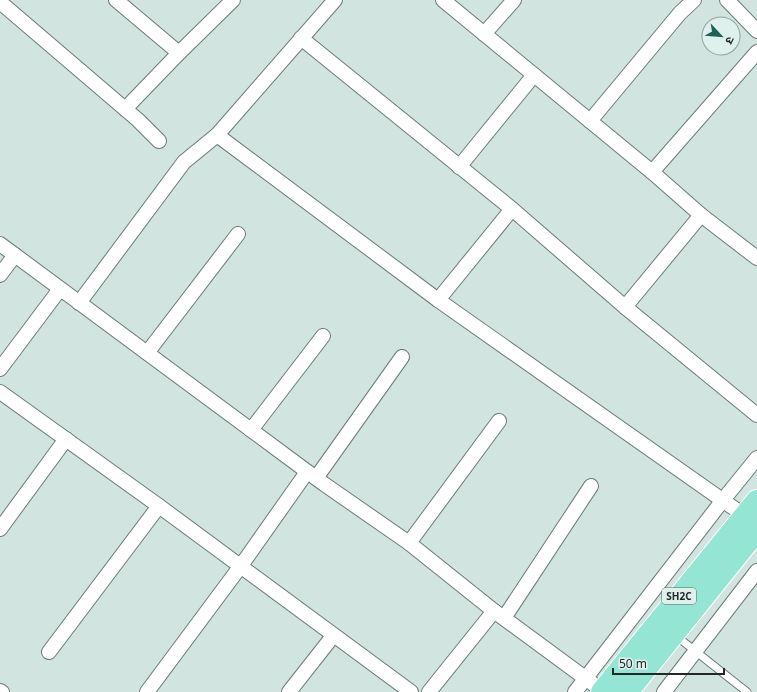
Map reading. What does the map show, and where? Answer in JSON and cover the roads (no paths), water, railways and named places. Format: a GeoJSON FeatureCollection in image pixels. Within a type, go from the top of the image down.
{"type":"FeatureCollection","features":[{"type":"Feature","properties":{"kind":"main road","name":"SH2C"},"geometry":{"type":"LineString","coordinates":[[599,688],[684,590],[753,516]]}},
{"type":"Feature","properties":{"kind":"main road","name":"SH2C"},"geometry":{"type":"LineString","coordinates":[[627,692],[674,634],[753,516]]}},
{"type":"Feature","properties":{"kind":"street"},"geometry":{"type":"LineString","coordinates":[[116,0],[179,53]]}},
{"type":"Feature","properties":{"kind":"street"},"geometry":{"type":"LineString","coordinates":[[125,109],[233,0]]}},
{"type":"Feature","properties":{"kind":"street"},"geometry":{"type":"LineString","coordinates":[[79,302],[184,162],[217,135],[335,0]]}},
{"type":"Feature","properties":{"kind":"street"},"geometry":{"type":"LineString","coordinates":[[443,0],[652,172],[701,215],[757,258]]}},
{"type":"Feature","properties":{"kind":"street"},"geometry":{"type":"LineString","coordinates":[[484,34],[514,0]]}},
{"type":"Feature","properties":{"kind":"street"},"geometry":{"type":"LineString","coordinates":[[590,121],[680,13],[694,0]]}},
{"type":"Feature","properties":{"kind":"street"},"geometry":{"type":"LineString","coordinates":[[726,0],[757,30]]}},
{"type":"Feature","properties":{"kind":"street"},"geometry":{"type":"LineString","coordinates":[[0,2],[125,109],[159,141]]}},
{"type":"Feature","properties":{"kind":"street"},"geometry":{"type":"LineString","coordinates":[[301,38],[459,168],[512,209],[625,307],[757,414]]}},
{"type":"Feature","properties":{"kind":"street"},"geometry":{"type":"LineString","coordinates":[[652,172],[757,52]]}},
{"type":"Feature","properties":{"kind":"street"},"geometry":{"type":"LineString","coordinates":[[459,168],[534,75]]}},
{"type":"Feature","properties":{"kind":"street"},"geometry":{"type":"LineString","coordinates":[[217,135],[438,300],[723,500],[753,516]]}},
{"type":"Feature","properties":{"kind":"street"},"geometry":{"type":"LineString","coordinates":[[438,300],[512,209]]}},
{"type":"Feature","properties":{"kind":"street"},"geometry":{"type":"LineString","coordinates":[[625,307],[701,215]]}},
{"type":"Feature","properties":{"kind":"street"},"geometry":{"type":"LineString","coordinates":[[147,353],[238,234]]}},
{"type":"Feature","properties":{"kind":"street"},"geometry":{"type":"LineString","coordinates":[[0,244],[311,475],[409,543],[499,615],[599,688]]}},
{"type":"Feature","properties":{"kind":"street"},"geometry":{"type":"LineString","coordinates":[[0,275],[15,255]]}},
{"type":"Feature","properties":{"kind":"street"},"geometry":{"type":"LineString","coordinates":[[0,369],[60,289]]}},
{"type":"Feature","properties":{"kind":"street"},"geometry":{"type":"LineString","coordinates":[[251,430],[323,336]]}},
{"type":"Feature","properties":{"kind":"street"},"geometry":{"type":"LineString","coordinates":[[147,692],[240,567],[402,357]]}},
{"type":"Feature","properties":{"kind":"street"},"geometry":{"type":"LineString","coordinates":[[0,392],[159,506],[333,636],[411,692]]}},
{"type":"Feature","properties":{"kind":"street"},"geometry":{"type":"LineString","coordinates":[[409,543],[499,421]]}},
{"type":"Feature","properties":{"kind":"street"},"geometry":{"type":"LineString","coordinates":[[0,529],[66,439]]}},
{"type":"Feature","properties":{"kind":"street"},"geometry":{"type":"LineString","coordinates":[[576,692],[599,688],[665,575],[757,458]]}},
{"type":"Feature","properties":{"kind":"street"},"geometry":{"type":"LineString","coordinates":[[429,692],[499,615],[591,486]]}},
{"type":"Feature","properties":{"kind":"street"},"geometry":{"type":"LineString","coordinates":[[49,652],[159,506]]}},
{"type":"Feature","properties":{"kind":"street"},"geometry":{"type":"LineString","coordinates":[[664,692],[757,572]]}},
{"type":"Feature","properties":{"kind":"street"},"geometry":{"type":"LineString","coordinates":[[665,575],[684,590]]}},
{"type":"Feature","properties":{"kind":"street"},"geometry":{"type":"LineString","coordinates":[[289,692],[333,636]]}},
{"type":"Feature","properties":{"kind":"lane"},"geometry":{"type":"LineString","coordinates":[[674,634],[747,692]]}}]}
